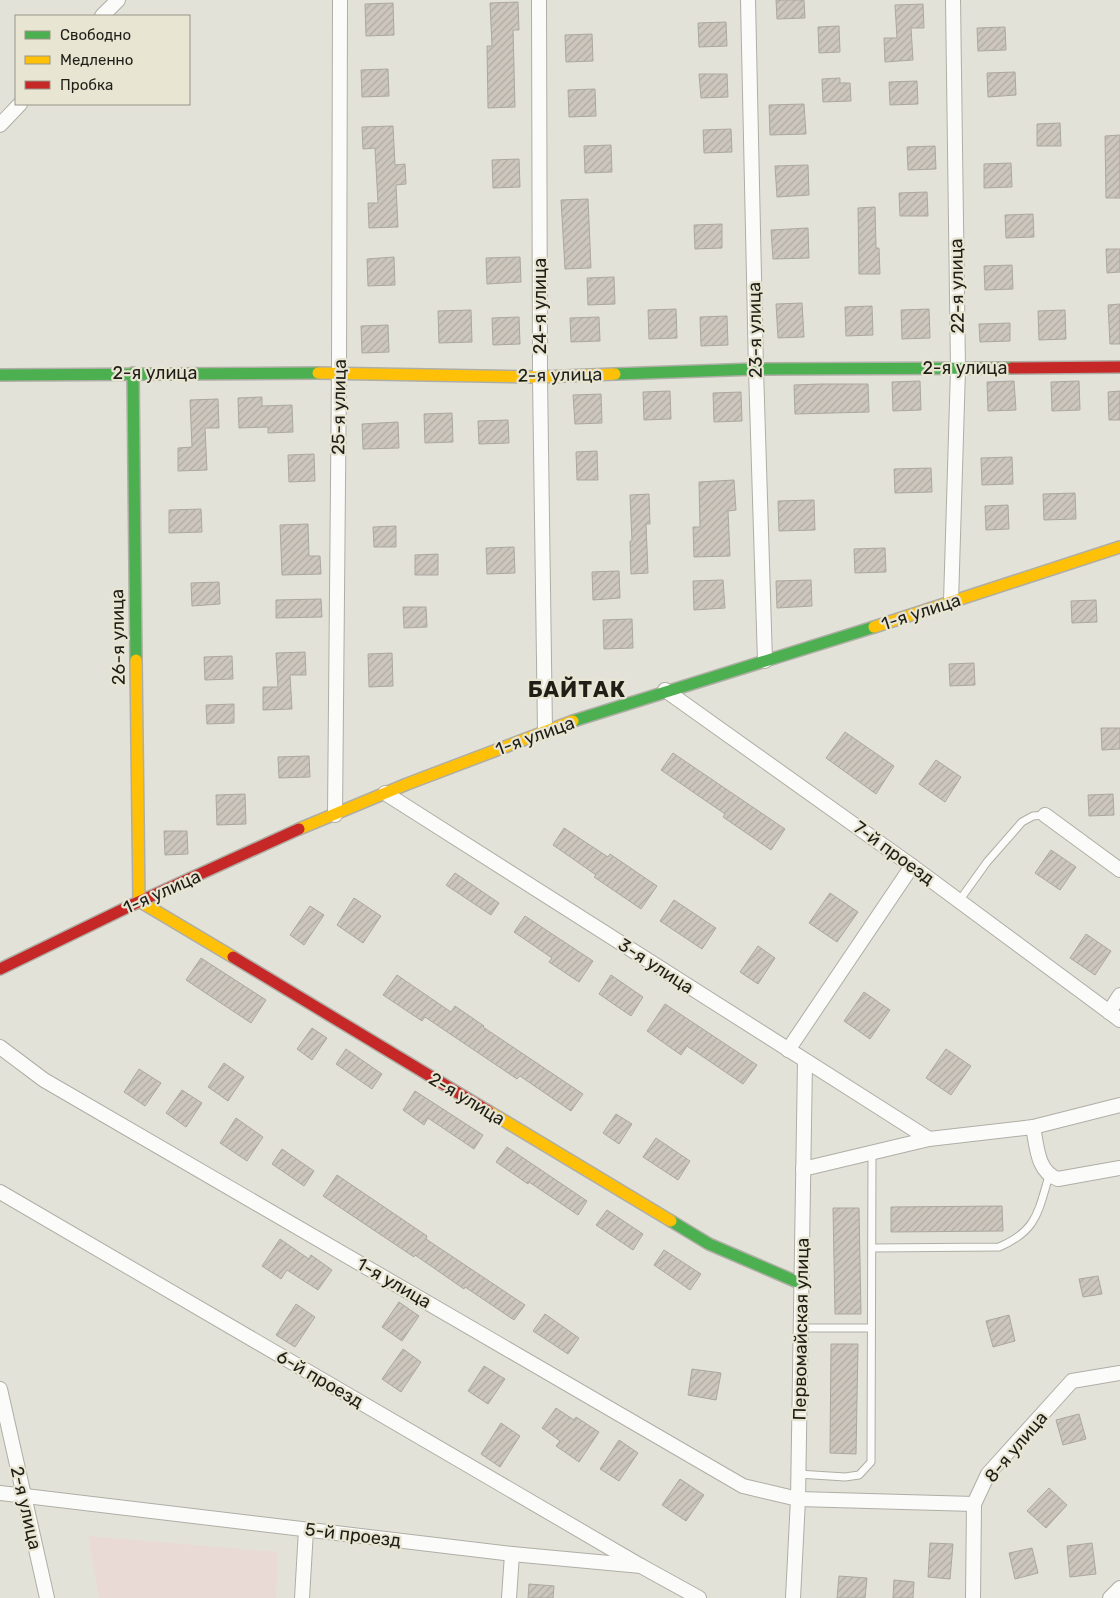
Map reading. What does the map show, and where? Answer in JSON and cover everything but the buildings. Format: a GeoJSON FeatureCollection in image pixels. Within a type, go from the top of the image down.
{"type":"FeatureCollection","features":[{"type":"Feature","properties":{"kind":"street"},"geometry":{"type":"LineString","coordinates":[[103,15],[118,0]]}},
{"type":"Feature","properties":{"kind":"street","name":"25-я улица"},"geometry":{"type":"LineString","coordinates":[[335,814],[340,0]]}},
{"type":"Feature","properties":{"kind":"street","name":"24-я улица"},"geometry":{"type":"LineString","coordinates":[[539,0],[540,377],[545,731]]}},
{"type":"Feature","properties":{"kind":"street","name":"23-я улица"},"geometry":{"type":"LineString","coordinates":[[748,0],[765,661]]}},
{"type":"Feature","properties":{"kind":"street","name":"22-я улица"},"geometry":{"type":"LineString","coordinates":[[951,602],[958,369],[954,0]]}},
{"type":"Feature","properties":{"kind":"street"},"geometry":{"type":"LineString","coordinates":[[0,125],[19,105]]}},
{"type":"Feature","properties":{"kind":"street","name":"2-я улица"},"geometry":{"type":"LineString","coordinates":[[0,375],[133,373],[540,377],[756,369],[1120,367]]}},
{"type":"Feature","properties":{"kind":"street","name":"26-я улица"},"geometry":{"type":"LineString","coordinates":[[133,373],[139,901]]}},
{"type":"Feature","properties":{"kind":"street","name":"1-я улица"},"geometry":{"type":"LineString","coordinates":[[0,969],[139,901],[335,814],[545,731],[665,690],[765,661],[1120,547]]}},
{"type":"Feature","properties":{"kind":"street","name":"7-й проезд"},"geometry":{"type":"LineString","coordinates":[[665,690],[912,866],[1114,1016]]}},
{"type":"Feature","properties":{"kind":"street","name":"3-я улица"},"geometry":{"type":"LineString","coordinates":[[385,793],[929,1139]]}},
{"type":"Feature","properties":{"kind":"street"},"geometry":{"type":"LineString","coordinates":[[1045,815],[1120,870]]}},
{"type":"Feature","properties":{"kind":"street"},"geometry":{"type":"LineString","coordinates":[[788,1050],[912,866]]}},
{"type":"Feature","properties":{"kind":"street","name":"2-я улица"},"geometry":{"type":"LineString","coordinates":[[139,901],[709,1244],[802,1284]]}},
{"type":"Feature","properties":{"kind":"street"},"geometry":{"type":"LineString","coordinates":[[1114,1016],[1120,995]]}},
{"type":"Feature","properties":{"kind":"street","name":"1-я улица"},"geometry":{"type":"LineString","coordinates":[[0,1047],[44,1080],[743,1486],[798,1498],[974,1504]]}},
{"type":"Feature","properties":{"kind":"street","name":"Первомайская улица"},"geometry":{"type":"LineString","coordinates":[[792,1598],[798,1498],[804,1061]]}},
{"type":"Feature","properties":{"kind":"street"},"geometry":{"type":"LineString","coordinates":[[803,1170],[929,1139],[1033,1127],[1120,1106]]}},
{"type":"Feature","properties":{"kind":"street"},"geometry":{"type":"LineString","coordinates":[[1033,1127],[1042,1168],[1049,1176],[1058,1179],[1120,1168]]}},
{"type":"Feature","properties":{"kind":"street","name":"6-й проезд"},"geometry":{"type":"LineString","coordinates":[[0,1192],[641,1566]]}},
{"type":"Feature","properties":{"kind":"street","name":"8-я улица"},"geometry":{"type":"LineString","coordinates":[[973,1598],[974,1504],[988,1474],[1072,1381],[1120,1373]]}},
{"type":"Feature","properties":{"kind":"street","name":"2-я улица"},"geometry":{"type":"LineString","coordinates":[[0,1389],[47,1598]]}},
{"type":"Feature","properties":{"kind":"street","name":"5-й проезд"},"geometry":{"type":"LineString","coordinates":[[0,1493],[512,1554],[641,1566],[699,1598]]}},
{"type":"Feature","properties":{"kind":"street"},"geometry":{"type":"LineString","coordinates":[[302,1598],[306,1530]]}},
{"type":"Feature","properties":{"kind":"street"},"geometry":{"type":"LineString","coordinates":[[509,1598],[512,1554]]}},
{"type":"Feature","properties":{"kind":"street"},"geometry":{"type":"LineString","coordinates":[[1110,1598],[1120,1588]]}},
{"type":"Feature","properties":{"kind":"lane"},"geometry":{"type":"LineString","coordinates":[[959,901],[987,862],[1022,822],[1033,816],[1045,815]]}},
{"type":"Feature","properties":{"kind":"lane"},"geometry":{"type":"LineString","coordinates":[[798,1474],[845,1477],[859,1475],[871,1462],[872,1153]]}},
{"type":"Feature","properties":{"kind":"lane"},"geometry":{"type":"LineString","coordinates":[[872,1248],[999,1247],[1015,1240],[1029,1229],[1039,1210],[1049,1176]]}},
{"type":"Feature","properties":{"kind":"lane"},"geometry":{"type":"LineString","coordinates":[[801,1328],[871,1328]]}},
{"type":"Feature","properties":{"kind":"shaded area"},"geometry":{"type":"Polygon","coordinates":[[[88,1536],[278,1552],[276,1598],[99,1598],[88,1536]]]}},
{"type":"Feature","properties":{"kind":"traffic: fast"},"geometry":{"type":"LineString","coordinates":[[615,374],[756,369],[1012,368]]}},
{"type":"Feature","properties":{"kind":"traffic: fast"},"geometry":{"type":"LineString","coordinates":[[133,373],[136,660]]}},
{"type":"Feature","properties":{"kind":"traffic: fast"},"geometry":{"type":"LineString","coordinates":[[0,375],[318,373]]}},
{"type":"Feature","properties":{"kind":"traffic: fast"},"geometry":{"type":"LineString","coordinates":[[573,721],[874,627]]}},
{"type":"Feature","properties":{"kind":"traffic: fast"},"geometry":{"type":"LineString","coordinates":[[671,1221],[709,1244],[802,1284]]}},
{"type":"Feature","properties":{"kind":"traffic: slow"},"geometry":{"type":"LineString","coordinates":[[318,373],[540,377],[615,374]]}},
{"type":"Feature","properties":{"kind":"traffic: slow"},"geometry":{"type":"LineString","coordinates":[[874,627],[1120,547]]}},
{"type":"Feature","properties":{"kind":"traffic: slow"},"geometry":{"type":"LineString","coordinates":[[136,660],[139,901],[233,957]]}},
{"type":"Feature","properties":{"kind":"traffic: slow"},"geometry":{"type":"LineString","coordinates":[[299,829],[407,784],[573,721]]}},
{"type":"Feature","properties":{"kind":"traffic: slow"},"geometry":{"type":"LineString","coordinates":[[488,1111],[671,1221]]}},
{"type":"Feature","properties":{"kind":"traffic: jam"},"geometry":{"type":"LineString","coordinates":[[1012,368],[1120,367]]}},
{"type":"Feature","properties":{"kind":"traffic: jam"},"geometry":{"type":"LineString","coordinates":[[0,969],[134,904],[299,829]]}},
{"type":"Feature","properties":{"kind":"traffic: jam"},"geometry":{"type":"LineString","coordinates":[[233,957],[488,1111]]}},
{"type":"Feature","properties":{"kind":"district","name":"БАЙТАК"},"geometry":{"type":"Point","coordinates":[577,689]}}]}
